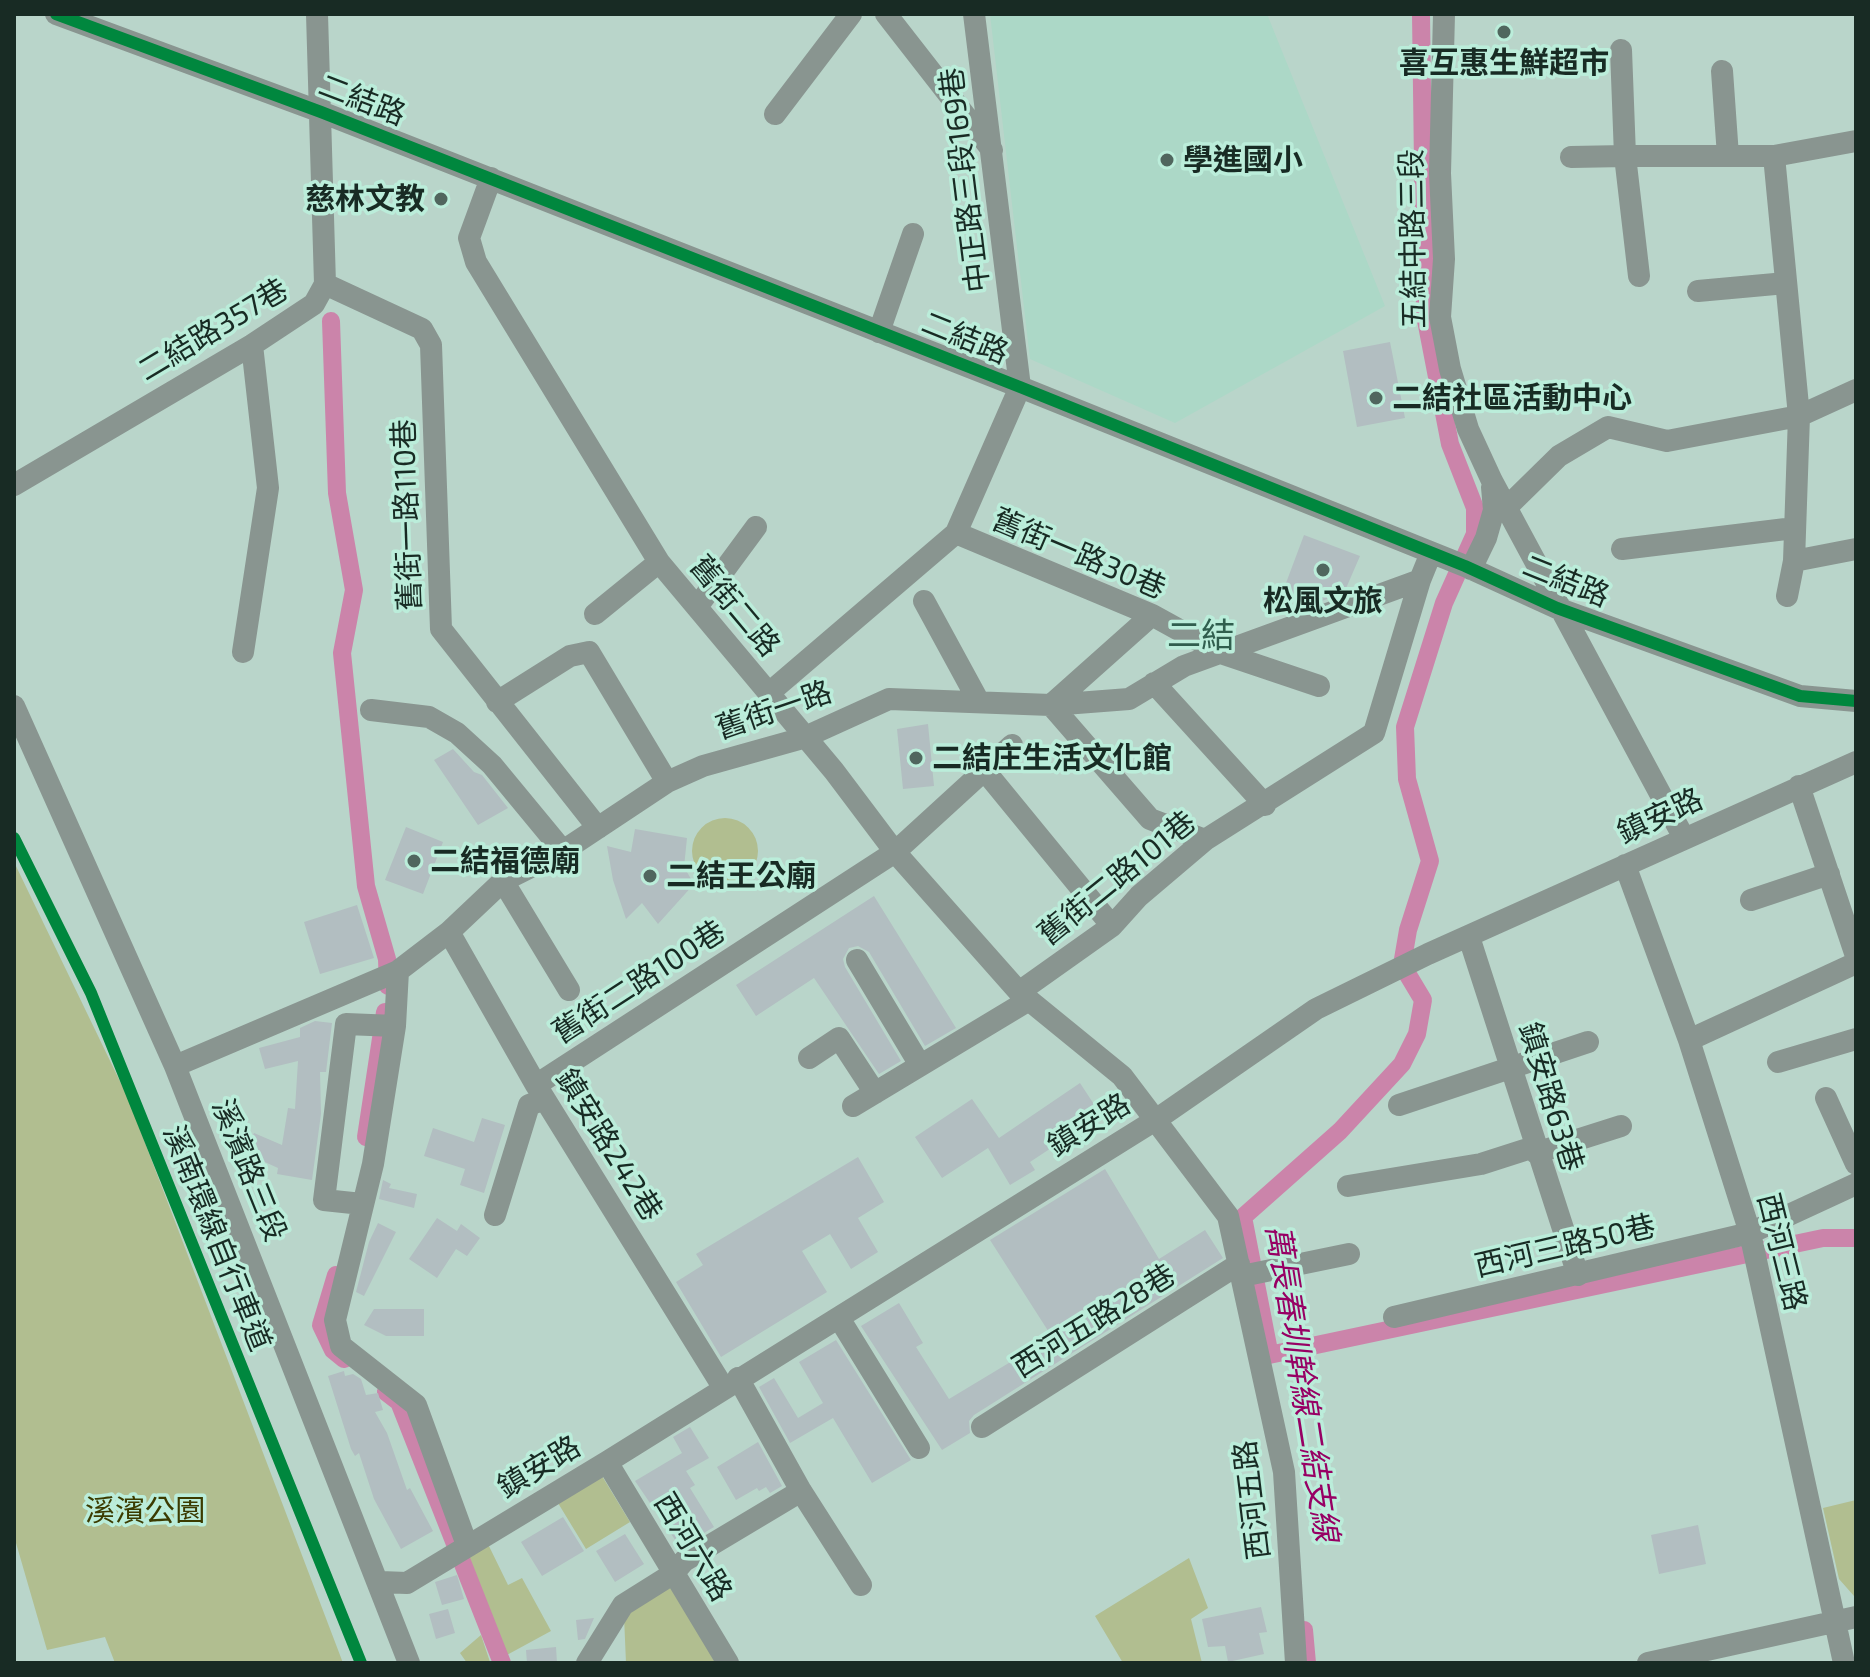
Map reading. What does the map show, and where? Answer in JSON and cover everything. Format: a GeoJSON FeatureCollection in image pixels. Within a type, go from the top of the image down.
{"type":"FeatureCollection","features":[{"type":"Feature","properties":{"kind":"street","name":"二結路"},"geometry":{"type":"LineString","coordinates":[[56,14],[321,112],[1020,387],[1454,562],[1557,608],[1800,696],[1856,701]]}},
{"type":"Feature","properties":{"kind":"street","name":"二結路357巷"},"geometry":{"type":"LineString","coordinates":[[14,485],[252,345],[334,289],[317,14]]}},
{"type":"Feature","properties":{"kind":"street"},"geometry":{"type":"LineString","coordinates":[[775,114],[851,14]]}},
{"type":"Feature","properties":{"kind":"street"},"geometry":{"type":"LineString","coordinates":[[886,14],[993,151]]}},
{"type":"Feature","properties":{"kind":"street","name":"中正路三段169巷"},"geometry":{"type":"LineString","coordinates":[[974,14],[1020,387]]}},
{"type":"Feature","properties":{"kind":"street","name":"五結中路三段"},"geometry":{"type":"LineString","coordinates":[[1444,14],[1440,173],[1444,259],[1440,317],[1468,429],[1557,608],[1684,838]]}},
{"type":"Feature","properties":{"kind":"street"},"geometry":{"type":"LineString","coordinates":[[1621,50],[1625,156],[1639,276]]}},
{"type":"Feature","properties":{"kind":"street"},"geometry":{"type":"LineString","coordinates":[[1722,71],[1728,156]]}},
{"type":"Feature","properties":{"kind":"street"},"geometry":{"type":"LineString","coordinates":[[1571,157],[1774,156],[1856,141]]}},
{"type":"Feature","properties":{"kind":"street"},"geometry":{"type":"LineString","coordinates":[[1774,156],[1799,416],[1794,561],[1787,596]]}},
{"type":"Feature","properties":{"kind":"street","name":"舊街二路"},"geometry":{"type":"LineString","coordinates":[[491,178],[469,238],[476,262],[659,562],[803,738],[834,771],[895,852],[1024,996],[1122,1076],[1157,1119]]}},
{"type":"Feature","properties":{"kind":"street"},"geometry":{"type":"LineString","coordinates":[[879,332],[913,234]]}},
{"type":"Feature","properties":{"kind":"street"},"geometry":{"type":"LineString","coordinates":[[1698,291],[1786,283]]}},
{"type":"Feature","properties":{"kind":"street","name":"舊街一路110巷"},"geometry":{"type":"LineString","coordinates":[[334,289],[422,329],[431,345],[441,629],[598,828]]}},
{"type":"Feature","properties":{"kind":"street"},"geometry":{"type":"LineString","coordinates":[[243,652],[268,488],[252,345]]}},
{"type":"Feature","properties":{"kind":"street"},"geometry":{"type":"LineString","coordinates":[[769,693],[956,533],[1020,387]]}},
{"type":"Feature","properties":{"kind":"street"},"geometry":{"type":"LineString","coordinates":[[1507,507],[1559,456],[1608,427],[1667,441],[1799,416],[1856,390]]}},
{"type":"Feature","properties":{"kind":"street"},"geometry":{"type":"LineString","coordinates":[[1420,580],[1454,562],[1486,538],[1494,510],[1492,481]]}},
{"type":"Feature","properties":{"kind":"street"},"geometry":{"type":"LineString","coordinates":[[697,607],[756,527]]}},
{"type":"Feature","properties":{"kind":"street"},"geometry":{"type":"LineString","coordinates":[[1622,549],[1794,528]]}},
{"type":"Feature","properties":{"kind":"street","name":"舊街一路30巷"},"geometry":{"type":"LineString","coordinates":[[956,533],[1152,615],[1221,653],[1319,686]]}},
{"type":"Feature","properties":{"kind":"street"},"geometry":{"type":"LineString","coordinates":[[1794,561],[1856,549]]}},
{"type":"Feature","properties":{"kind":"street"},"geometry":{"type":"LineString","coordinates":[[595,614],[659,562]]}},
{"type":"Feature","properties":{"kind":"street","name":"舊街一路"},"geometry":{"type":"LineString","coordinates":[[175,1066],[398,971],[449,932],[503,881],[563,851],[667,782],[703,766],[803,738],[889,699],[1051,705],[1129,699],[1184,666],[1420,580]]}},
{"type":"Feature","properties":{"kind":"street","name":"舊街二路101巷"},"geometry":{"type":"LineString","coordinates":[[853,1106],[1024,996],[1112,926],[1139,896],[1205,840],[1265,805],[1374,733],[1420,580]]}},
{"type":"Feature","properties":{"kind":"street"},"geometry":{"type":"LineString","coordinates":[[924,601],[979,702]]}},
{"type":"Feature","properties":{"kind":"street"},"geometry":{"type":"LineString","coordinates":[[1152,615],[1051,705],[1150,819],[1205,840]]}},
{"type":"Feature","properties":{"kind":"street"},"geometry":{"type":"LineString","coordinates":[[497,702],[570,656],[589,652],[667,782]]}},
{"type":"Feature","properties":{"kind":"street"},"geometry":{"type":"LineString","coordinates":[[1154,683],[1265,805]]}},
{"type":"Feature","properties":{"kind":"street","name":"溪濱路三段"},"geometry":{"type":"LineString","coordinates":[[14,706],[175,1066],[380,1582],[409,1663]]}},
{"type":"Feature","properties":{"kind":"street"},"geometry":{"type":"LineString","coordinates":[[371,710],[429,717],[457,733],[492,765],[563,851]]}},
{"type":"Feature","properties":{"kind":"street","name":"舊街二路100巷"},"geometry":{"type":"LineString","coordinates":[[495,1215],[529,1105],[540,1092],[895,852],[1012,745]]}},
{"type":"Feature","properties":{"kind":"street","name":"鎮安路"},"geometry":{"type":"LineString","coordinates":[[380,1582],[407,1583],[607,1462],[730,1382],[839,1318],[1157,1119],[1316,1009],[1401,966],[1856,763]]}},
{"type":"Feature","properties":{"kind":"street"},"geometry":{"type":"LineString","coordinates":[[985,771],[1112,926]]}},
{"type":"Feature","properties":{"kind":"street"},"geometry":{"type":"LineString","coordinates":[[1799,786],[1856,956]]}},
{"type":"Feature","properties":{"kind":"street","name":"西河三路"},"geometry":{"type":"LineString","coordinates":[[1625,865],[1689,1040],[1750,1233],[1846,1620],[1844,1663]]}},
{"type":"Feature","properties":{"kind":"street"},"geometry":{"type":"LineString","coordinates":[[1751,900],[1829,874]]}},
{"type":"Feature","properties":{"kind":"street"},"geometry":{"type":"LineString","coordinates":[[503,881],[569,990]]}},
{"type":"Feature","properties":{"kind":"street","name":"鎮安路242巷"},"geometry":{"type":"LineString","coordinates":[[449,932],[540,1092],[861,1585]]}},
{"type":"Feature","properties":{"kind":"street","name":"鎮安路63巷"},"geometry":{"type":"LineString","coordinates":[[1469,937],[1535,1150],[1578,1275]]}},
{"type":"Feature","properties":{"kind":"street"},"geometry":{"type":"LineString","coordinates":[[857,960],[920,1065]]}},
{"type":"Feature","properties":{"kind":"street"},"geometry":{"type":"LineString","coordinates":[[1689,1040],[1856,963]]}},
{"type":"Feature","properties":{"kind":"street"},"geometry":{"type":"LineString","coordinates":[[398,971],[395,1026],[373,1164],[335,1320],[341,1346],[416,1405],[467,1545]]}},
{"type":"Feature","properties":{"kind":"street"},"geometry":{"type":"LineString","coordinates":[[362,1204],[324,1200],[346,1024],[395,1026]]}},
{"type":"Feature","properties":{"kind":"street"},"geometry":{"type":"LineString","coordinates":[[809,1058],[839,1038],[875,1093]]}},
{"type":"Feature","properties":{"kind":"street"},"geometry":{"type":"LineString","coordinates":[[1778,1062],[1856,1039]]}},
{"type":"Feature","properties":{"kind":"street"},"geometry":{"type":"LineString","coordinates":[[1399,1105],[1588,1042]]}},
{"type":"Feature","properties":{"kind":"street"},"geometry":{"type":"LineString","coordinates":[[1826,1098],[1856,1164]]}},
{"type":"Feature","properties":{"kind":"street","name":"西河五路"},"geometry":{"type":"LineString","coordinates":[[1157,1119],[1228,1216],[1284,1472],[1296,1663]]}},
{"type":"Feature","properties":{"kind":"street"},"geometry":{"type":"LineString","coordinates":[[1348,1186],[1481,1164],[1621,1126]]}},
{"type":"Feature","properties":{"kind":"street","name":"西河三路50巷"},"geometry":{"type":"LineString","coordinates":[[1394,1317],[1750,1233],[1856,1184]]}},
{"type":"Feature","properties":{"kind":"street"},"geometry":{"type":"LineString","coordinates":[[1240,1270],[1265,1271],[1349,1254]]}},
{"type":"Feature","properties":{"kind":"street","name":"西河五路28巷"},"geometry":{"type":"LineString","coordinates":[[982,1427],[1240,1270]]}},
{"type":"Feature","properties":{"kind":"street"},"geometry":{"type":"LineString","coordinates":[[839,1318],[919,1448]]}},
{"type":"Feature","properties":{"kind":"street","name":"西河六路"},"geometry":{"type":"LineString","coordinates":[[607,1462],[728,1663]]}},
{"type":"Feature","properties":{"kind":"street"},"geometry":{"type":"LineString","coordinates":[[587,1663],[623,1605],[674,1573],[684,1561],[801,1491]]}},
{"type":"Feature","properties":{"kind":"street"},"geometry":{"type":"LineString","coordinates":[[1648,1663],[1846,1620]]}},
{"type":"Feature","properties":{"kind":"shaded area","name":"學進國小"},"geometry":{"type":"Polygon","coordinates":[[[990,14],[1267,14],[1385,306],[1175,423],[1030,359],[990,14]]]}},
{"type":"Feature","properties":{"kind":"green space"},"geometry":{"type":"Polygon","coordinates":[[[731,818],[749,827],[756,838],[756,864],[749,875],[738,882],[719,884],[701,875],[694,864],[692,845],[701,827],[712,820],[731,818]]]}},
{"type":"Feature","properties":{"kind":"green space","name":"溪濱公園"},"geometry":{"type":"Polygon","coordinates":[[[14,862],[128,1098],[343,1663],[115,1663],[105,1637],[47,1650],[14,1536],[14,862]]]}},
{"type":"Feature","properties":{"kind":"green space"},"geometry":{"type":"Polygon","coordinates":[[[602,1476],[630,1522],[586,1549],[558,1503],[602,1476]]]}},
{"type":"Feature","properties":{"kind":"green space"},"geometry":{"type":"Polygon","coordinates":[[[1856,1500],[1854,1596],[1839,1579],[1823,1508],[1856,1500]]]}},
{"type":"Feature","properties":{"kind":"green space"},"geometry":{"type":"Polygon","coordinates":[[[486,1540],[508,1585],[522,1578],[551,1631],[505,1656],[464,1556],[486,1540]]]}},
{"type":"Feature","properties":{"kind":"green space"},"geometry":{"type":"Polygon","coordinates":[[[1189,1558],[1208,1608],[1191,1619],[1202,1663],[1123,1663],[1095,1616],[1189,1558]]]}},
{"type":"Feature","properties":{"kind":"green space"},"geometry":{"type":"Polygon","coordinates":[[[671,1584],[719,1663],[626,1663],[624,1616],[671,1584]]]}},
{"type":"Feature","properties":{"kind":"green space"},"geometry":{"type":"Polygon","coordinates":[[[481,1635],[490,1662],[467,1663],[460,1653],[481,1635]]]}},
{"type":"Feature","properties":{"kind":"building","name":"二結社區活動中心"},"geometry":{"type":"Polygon","coordinates":[[[1390,342],[1405,418],[1357,427],[1343,351],[1390,342]]]}},
{"type":"Feature","properties":{"kind":"building","name":"松風文旅"},"geometry":{"type":"Polygon","coordinates":[[[1304,535],[1360,556],[1344,593],[1316,603],[1283,591],[1304,535]]]}},
{"type":"Feature","properties":{"kind":"building","name":"二結庄生活文化館"},"geometry":{"type":"Polygon","coordinates":[[[928,724],[934,786],[903,789],[897,729],[928,724]]]}},
{"type":"Feature","properties":{"kind":"building"},"geometry":{"type":"Polygon","coordinates":[[[453,749],[474,772],[482,775],[508,808],[478,825],[434,760],[453,749]]]}},
{"type":"Feature","properties":{"kind":"building","name":"二結福德廟"},"geometry":{"type":"Polygon","coordinates":[[[406,827],[443,842],[423,894],[385,880],[406,827]]]}},
{"type":"Feature","properties":{"kind":"building","name":"二結王公廟"},"geometry":{"type":"Polygon","coordinates":[[[635,829],[687,838],[684,867],[694,884],[658,924],[642,903],[626,919],[613,880],[607,846],[631,852],[635,829]]]}},
{"type":"Feature","properties":{"kind":"building"},"geometry":{"type":"Polygon","coordinates":[[[874,896],[956,1028],[925,1046],[869,952],[858,946],[849,948],[843,959],[845,967],[901,1061],[879,1074],[814,978],[756,1016],[736,985],[874,896]]]}},
{"type":"Feature","properties":{"kind":"building"},"geometry":{"type":"Polygon","coordinates":[[[357,905],[374,958],[320,974],[304,922],[357,905]]]}},
{"type":"Feature","properties":{"kind":"building"},"geometry":{"type":"Polygon","coordinates":[[[315,1021],[332,1023],[326,1072],[320,1072],[321,1114],[312,1180],[277,1174],[278,1168],[245,1153],[254,1133],[282,1145],[288,1108],[295,1109],[298,1061],[265,1069],[259,1048],[300,1037],[300,1028],[315,1021]]]}},
{"type":"Feature","properties":{"kind":"building"},"geometry":{"type":"Polygon","coordinates":[[[1080,1083],[1101,1115],[1030,1162],[1035,1170],[1010,1185],[988,1148],[942,1178],[915,1137],[972,1099],[999,1138],[1080,1083]]]}},
{"type":"Feature","properties":{"kind":"building"},"geometry":{"type":"Polygon","coordinates":[[[482,1118],[505,1125],[484,1193],[460,1185],[465,1169],[424,1156],[433,1128],[474,1142],[482,1118]]]}},
{"type":"Feature","properties":{"kind":"building"},"geometry":{"type":"Polygon","coordinates":[[[858,1157],[884,1202],[858,1218],[878,1252],[851,1269],[830,1234],[802,1251],[827,1292],[721,1357],[676,1282],[703,1265],[696,1254],[858,1157]]]}},
{"type":"Feature","properties":{"kind":"building"},"geometry":{"type":"Polygon","coordinates":[[[1105,1169],[1159,1259],[1205,1230],[1223,1258],[974,1415],[969,1421],[970,1433],[942,1450],[861,1326],[899,1303],[923,1343],[916,1347],[949,1399],[1052,1337],[990,1240],[1105,1169]]]}},
{"type":"Feature","properties":{"kind":"building"},"geometry":{"type":"Polygon","coordinates":[[[383,1180],[391,1184],[389,1188],[417,1194],[414,1208],[379,1199],[383,1180]]]}},
{"type":"Feature","properties":{"kind":"building"},"geometry":{"type":"Polygon","coordinates":[[[437,1218],[457,1231],[461,1224],[480,1238],[467,1256],[456,1249],[437,1278],[409,1259],[437,1218]]]}},
{"type":"Feature","properties":{"kind":"building"},"geometry":{"type":"Polygon","coordinates":[[[378,1223],[396,1232],[364,1296],[356,1292],[369,1242],[378,1223]]]}},
{"type":"Feature","properties":{"kind":"building"},"geometry":{"type":"Polygon","coordinates":[[[374,1309],[424,1309],[424,1336],[386,1336],[364,1325],[374,1309]]]}},
{"type":"Feature","properties":{"kind":"building"},"geometry":{"type":"Polygon","coordinates":[[[836,1340],[911,1460],[872,1483],[833,1418],[790,1443],[759,1387],[774,1378],[798,1418],[823,1403],[799,1362],[836,1340]]]}},
{"type":"Feature","properties":{"kind":"building"},"geometry":{"type":"Polygon","coordinates":[[[344,1371],[345,1376],[353,1374],[361,1379],[366,1395],[378,1393],[383,1410],[375,1412],[387,1433],[407,1490],[410,1488],[433,1531],[401,1549],[374,1499],[359,1453],[355,1456],[351,1449],[328,1376],[344,1371]]]}},
{"type":"Feature","properties":{"kind":"building"},"geometry":{"type":"Polygon","coordinates":[[[690,1427],[709,1458],[686,1471],[695,1485],[690,1488],[714,1527],[680,1547],[635,1481],[682,1453],[673,1437],[690,1427]]]}},
{"type":"Feature","properties":{"kind":"building"},"geometry":{"type":"Polygon","coordinates":[[[758,1442],[782,1486],[770,1493],[766,1487],[759,1491],[757,1488],[736,1500],[717,1467],[758,1442]]]}},
{"type":"Feature","properties":{"kind":"building"},"geometry":{"type":"Polygon","coordinates":[[[563,1517],[584,1551],[542,1576],[521,1542],[563,1517]]]}},
{"type":"Feature","properties":{"kind":"building"},"geometry":{"type":"Polygon","coordinates":[[[1698,1525],[1706,1564],[1659,1574],[1651,1535],[1698,1525]]]}},
{"type":"Feature","properties":{"kind":"building"},"geometry":{"type":"Polygon","coordinates":[[[625,1534],[644,1564],[615,1582],[596,1551],[625,1534]]]}},
{"type":"Feature","properties":{"kind":"building"},"geometry":{"type":"Polygon","coordinates":[[[457,1575],[464,1599],[442,1605],[435,1582],[457,1575]]]}},
{"type":"Feature","properties":{"kind":"building"},"geometry":{"type":"Polygon","coordinates":[[[1261,1607],[1267,1632],[1259,1633],[1264,1654],[1228,1662],[1225,1646],[1208,1647],[1202,1619],[1261,1607]]]}},
{"type":"Feature","properties":{"kind":"building"},"geometry":{"type":"Polygon","coordinates":[[[448,1609],[455,1633],[436,1639],[429,1614],[448,1609]]]}},
{"type":"Feature","properties":{"kind":"building"},"geometry":{"type":"Polygon","coordinates":[[[594,1618],[585,1639],[578,1640],[576,1620],[594,1618]]]}},
{"type":"Feature","properties":{"kind":"building"},"geometry":{"type":"Polygon","coordinates":[[[556,1647],[557,1663],[527,1663],[526,1650],[556,1647]]]}},
{"type":"Feature","properties":{"kind":"waterway","name":"萬長春圳幹線二結支線"},"geometry":{"type":"LineString","coordinates":[[1269,1351],[1243,1217],[1340,1131],[1402,1064],[1417,1034],[1423,1000],[1402,965],[1408,930],[1430,861],[1407,779],[1405,727],[1444,603],[1475,534],[1475,508],[1450,444],[1425,315],[1421,14]]}},
{"type":"Feature","properties":{"kind":"waterway"},"geometry":{"type":"LineString","coordinates":[[331,321],[337,493],[354,590],[342,653],[366,886],[387,959],[388,986]]}},
{"type":"Feature","properties":{"kind":"waterway"},"geometry":{"type":"LineString","coordinates":[[366,1137],[385,1012]]}},
{"type":"Feature","properties":{"kind":"waterway"},"geometry":{"type":"LineString","coordinates":[[1269,1355],[1823,1238],[1856,1238]]}},
{"type":"Feature","properties":{"kind":"waterway"},"geometry":{"type":"LineString","coordinates":[[336,1275],[321,1325],[333,1350],[344,1359]]}},
{"type":"Feature","properties":{"kind":"waterway"},"geometry":{"type":"LineString","coordinates":[[386,1392],[399,1402],[502,1663]]}},
{"type":"Feature","properties":{"kind":"waterway","name":"萬長春圳幹線二結支線"},"geometry":{"type":"LineString","coordinates":[[1304,1630],[1307,1663]]}},
{"type":"Feature","properties":{"kind":"cycle path"},"geometry":{"type":"LineString","coordinates":[[56,14],[321,112],[1020,387],[1465,566],[1557,608],[1800,696],[1856,701]]}},
{"type":"Feature","properties":{"kind":"cycle path","name":"溪南環線自行車道"},"geometry":{"type":"LineString","coordinates":[[14,838],[91,993],[361,1663]]}},
{"type":"Feature","properties":{"kind":"place","name":"喜互惠生鮮超市"},"geometry":{"type":"Point","coordinates":[1504,32]}},
{"type":"Feature","properties":{"kind":"place","name":"學進國小"},"geometry":{"type":"Point","coordinates":[1167,160]}},
{"type":"Feature","properties":{"kind":"place","name":"慈林文教"},"geometry":{"type":"Point","coordinates":[441,199]}},
{"type":"Feature","properties":{"kind":"place","name":"二結社區活動中心"},"geometry":{"type":"Point","coordinates":[1376,398]}},
{"type":"Feature","properties":{"kind":"place","name":"松風文旅"},"geometry":{"type":"Point","coordinates":[1323,570]}},
{"type":"Feature","properties":{"kind":"place","name":"二結庄生活文化館"},"geometry":{"type":"Point","coordinates":[916,758]}},
{"type":"Feature","properties":{"kind":"place","name":"二結福德廟"},"geometry":{"type":"Point","coordinates":[414,861]}},
{"type":"Feature","properties":{"kind":"place","name":"二結王公廟"},"geometry":{"type":"Point","coordinates":[650,876]}},
{"type":"Feature","properties":{"kind":"district","name":"二結"},"geometry":{"type":"Point","coordinates":[1201,636]}}]}
